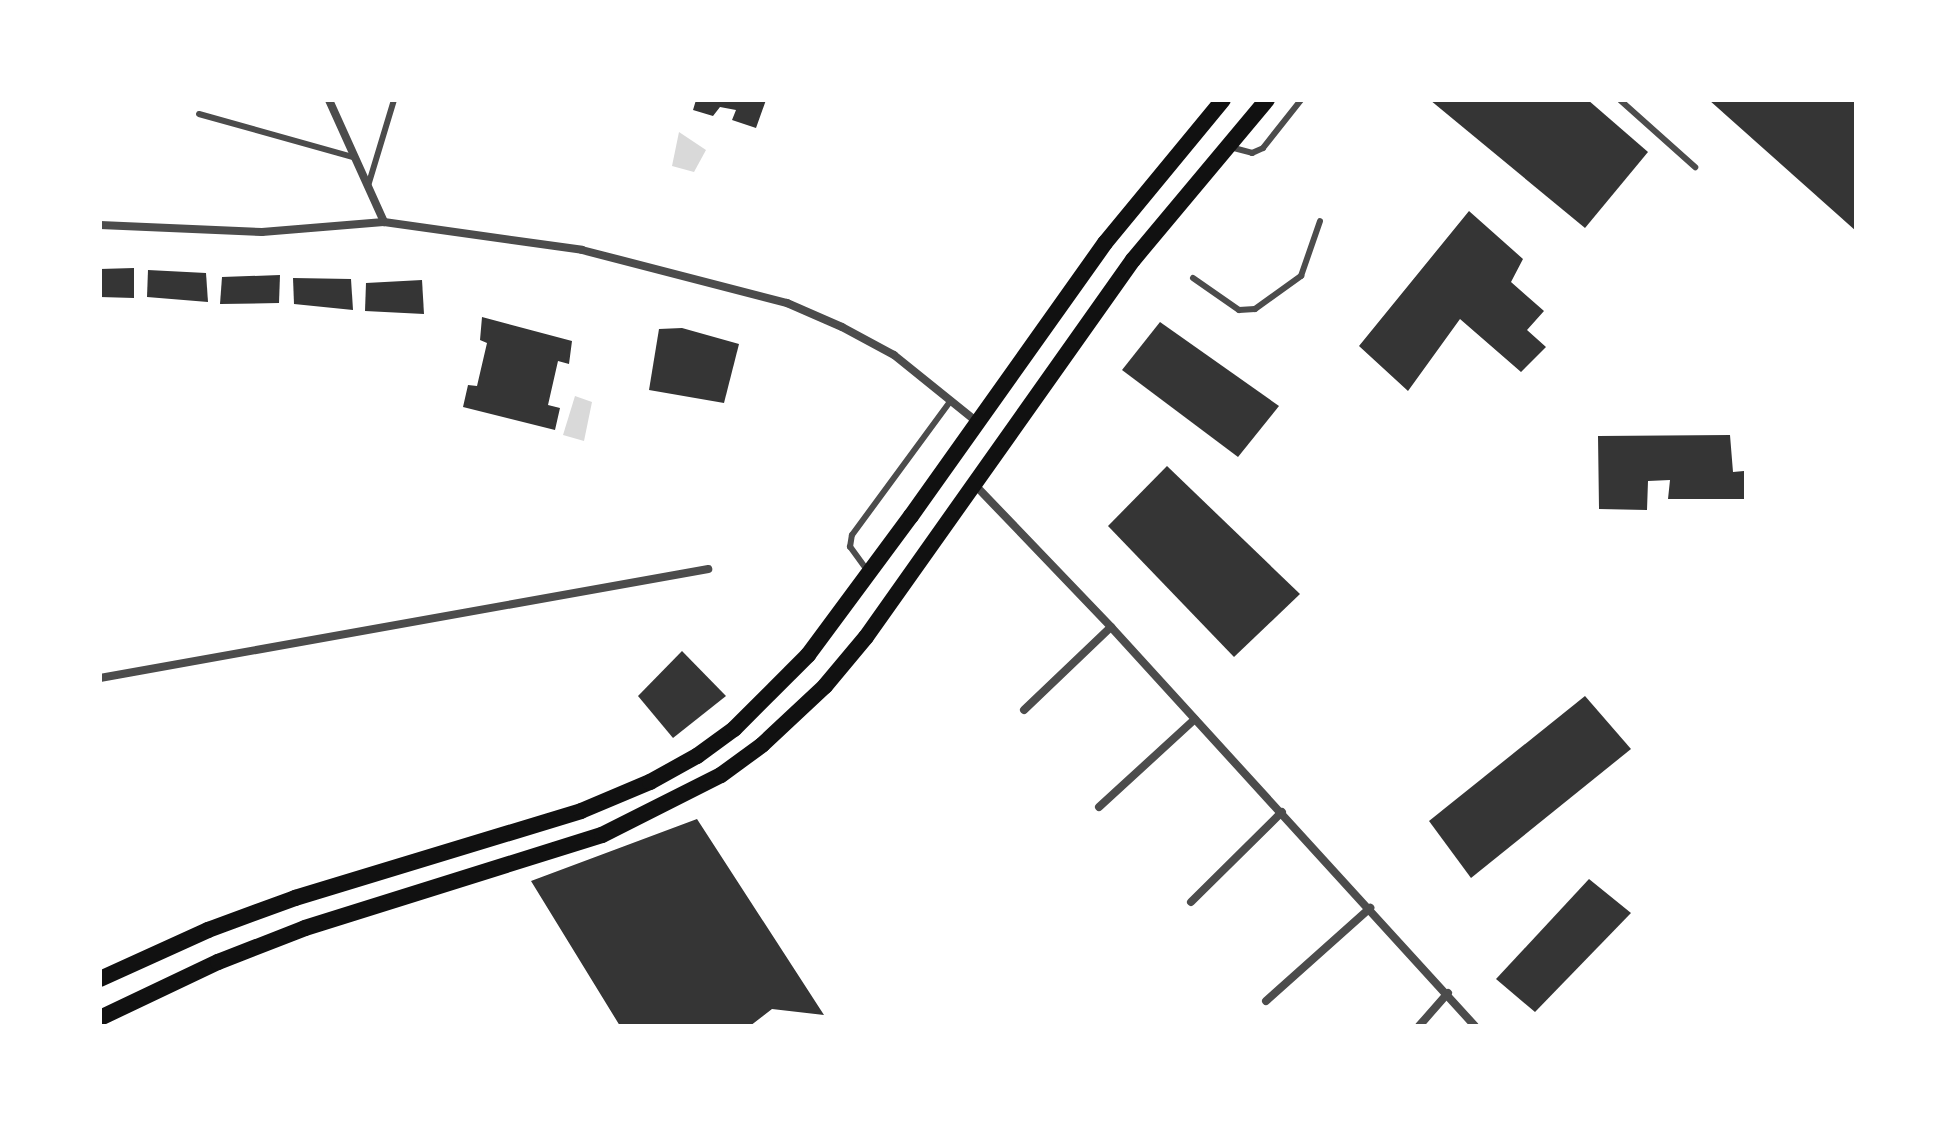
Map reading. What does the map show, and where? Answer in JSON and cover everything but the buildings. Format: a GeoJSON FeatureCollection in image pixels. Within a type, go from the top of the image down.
{"type":"FeatureCollection","features":[{"type":"Feature","properties":{"kind":"main road"},"geometry":{"type":"LineString","coordinates":[[100,979],[208,930],[295,898],[581,811],[650,782],[697,756],[769,697],[808,655],[1105,243],[1223,100]]}},
{"type":"Feature","properties":{"kind":"main road"},"geometry":{"type":"LineString","coordinates":[[100,1018],[218,962],[305,928],[602,835],[721,775],[762,745],[825,686],[866,637],[1133,260],[1267,100]]}},
{"type":"Feature","properties":{"kind":"street"},"geometry":{"type":"LineString","coordinates":[[329,100],[384,222]]}},
{"type":"Feature","properties":{"kind":"street"},"geometry":{"type":"LineString","coordinates":[[100,225],[262,232],[384,222],[582,250],[787,303],[894,355],[977,422]]}},
{"type":"Feature","properties":{"kind":"street"},"geometry":{"type":"LineString","coordinates":[[975,485],[1282,812],[1475,1026]]}},
{"type":"Feature","properties":{"kind":"street"},"geometry":{"type":"LineString","coordinates":[[100,678],[708,569]]}},
{"type":"Feature","properties":{"kind":"street"},"geometry":{"type":"LineString","coordinates":[[1024,710],[1111,627]]}},
{"type":"Feature","properties":{"kind":"street"},"geometry":{"type":"LineString","coordinates":[[1099,807],[1195,719]]}},
{"type":"Feature","properties":{"kind":"street"},"geometry":{"type":"LineString","coordinates":[[1191,902],[1282,812]]}},
{"type":"Feature","properties":{"kind":"street"},"geometry":{"type":"LineString","coordinates":[[1266,1001],[1370,908]]}},
{"type":"Feature","properties":{"kind":"street"},"geometry":{"type":"LineString","coordinates":[[1423,1024],[1448,993]]}},
{"type":"Feature","properties":{"kind":"lane"},"geometry":{"type":"LineString","coordinates":[[367,189],[394,100]]}},
{"type":"Feature","properties":{"kind":"lane"},"geometry":{"type":"LineString","coordinates":[[1227,146],[1252,153],[1263,148],[1301,100]]}},
{"type":"Feature","properties":{"kind":"lane"},"geometry":{"type":"LineString","coordinates":[[1620,100],[1695,167]]}},
{"type":"Feature","properties":{"kind":"lane"},"geometry":{"type":"LineString","coordinates":[[199,114],[353,157]]}},
{"type":"Feature","properties":{"kind":"lane"},"geometry":{"type":"LineString","coordinates":[[1193,278],[1239,310],[1255,309],[1301,276],[1320,221]]}},
{"type":"Feature","properties":{"kind":"lane"},"geometry":{"type":"LineString","coordinates":[[869,573],[850,547],[852,535],[951,400]]}},
{"type":"Feature","properties":{"kind":"shaded area"},"geometry":{"type":"Polygon","coordinates":[[[679,132],[706,150],[694,172],[672,166],[679,132]]]}},
{"type":"Feature","properties":{"kind":"shaded area"},"geometry":{"type":"Polygon","coordinates":[[[575,396],[592,402],[584,441],[563,435],[575,396]]]}}]}
